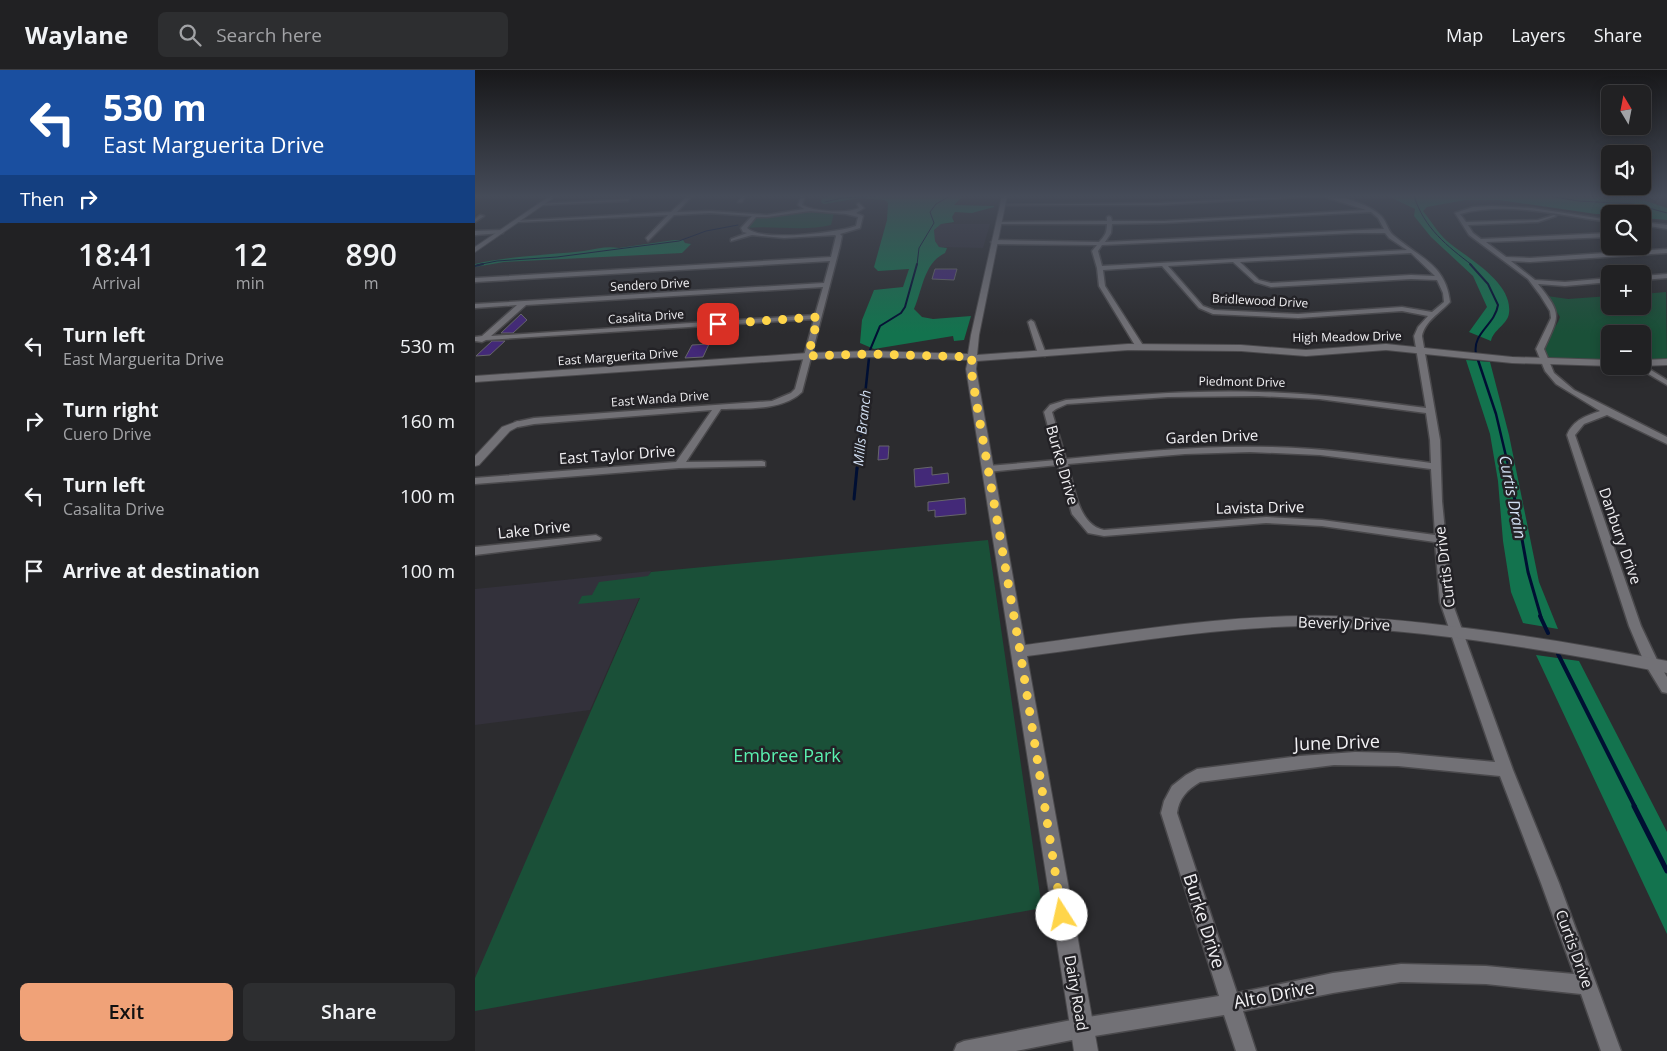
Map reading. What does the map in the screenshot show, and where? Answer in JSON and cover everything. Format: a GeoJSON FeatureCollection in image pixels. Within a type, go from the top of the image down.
{"type":"FeatureCollection","features":[{"type":"Feature","properties":{"kind":"street"},"geometry":{"type":"LineString","coordinates":[[475,250],[487,242]]}},
{"type":"Feature","properties":{"kind":"street"},"geometry":{"type":"LineString","coordinates":[[808,356],[837,242]]}},
{"type":"Feature","properties":{"kind":"street"},"geometry":{"type":"LineString","coordinates":[[994,242],[1101,244],[1165,242]]}},
{"type":"Feature","properties":{"kind":"street","name":"Dairy Road"},"geometry":{"type":"LineString","coordinates":[[994,242],[971,369],[1086,1051]]}},
{"type":"Feature","properties":{"kind":"street"},"geometry":{"type":"LineString","coordinates":[[1103,242],[1095,251],[1100,268],[1101,286],[1140,347]]}},
{"type":"Feature","properties":{"kind":"street"},"geometry":{"type":"LineString","coordinates":[[1398,242],[1411,251],[1440,278]]}},
{"type":"Feature","properties":{"kind":"street"},"geometry":{"type":"LineString","coordinates":[[1480,242],[1534,282],[1553,311],[1554,318],[1540,349],[1550,373],[1557,381],[1581,397],[1667,440]]}},
{"type":"Feature","properties":{"kind":"street"},"geometry":{"type":"LineString","coordinates":[[1100,268],[1411,251]]}},
{"type":"Feature","properties":{"kind":"street"},"geometry":{"type":"LineString","coordinates":[[1505,259],[1530,260],[1667,252]]}},
{"type":"Feature","properties":{"kind":"street"},"geometry":{"type":"LineString","coordinates":[[475,280],[833,259]]}},
{"type":"Feature","properties":{"kind":"street"},"geometry":{"type":"LineString","coordinates":[[1235,261],[1257,281],[1271,285],[1411,277],[1440,278]]}},
{"type":"Feature","properties":{"kind":"street","name":"Bridlewood Drive"},"geometry":{"type":"LineString","coordinates":[[1164,265],[1201,307],[1213,312],[1298,316],[1402,309],[1435,315]]}},
{"type":"Feature","properties":{"kind":"street"},"geometry":{"type":"LineString","coordinates":[[1651,277],[1667,276]]}},
{"type":"Feature","properties":{"kind":"street","name":"Curtis Drive"},"geometry":{"type":"LineString","coordinates":[[1440,278],[1445,286],[1447,302],[1418,331],[1435,440],[1446,602],[1505,770],[1550,883],[1611,1051]]}},
{"type":"Feature","properties":{"kind":"street"},"geometry":{"type":"LineString","coordinates":[[1534,282],[1565,284],[1601,281]]}},
{"type":"Feature","properties":{"kind":"street","name":"Sendero Drive"},"geometry":{"type":"LineString","coordinates":[[475,306],[826,285]]}},
{"type":"Feature","properties":{"kind":"street"},"geometry":{"type":"LineString","coordinates":[[475,346],[525,303]]}},
{"type":"Feature","properties":{"kind":"street","name":"Casalita Drive"},"geometry":{"type":"LineString","coordinates":[[475,340],[818,317]]}},
{"type":"Feature","properties":{"kind":"street"},"geometry":{"type":"LineString","coordinates":[[1031,322],[1042,354]]}},
{"type":"Feature","properties":{"kind":"street","name":"High Meadow Drive"},"geometry":{"type":"LineString","coordinates":[[972,357],[982,359],[1024,354],[1140,347],[1248,349],[1306,353],[1386,347],[1485,358],[1546,362],[1601,362]]}},
{"type":"Feature","properties":{"kind":"street","name":"East Marguerita Drive"},"geometry":{"type":"LineString","coordinates":[[475,380],[808,356],[869,354],[972,357]]}},
{"type":"Feature","properties":{"kind":"street","name":"East Wanda Drive"},"geometry":{"type":"LineString","coordinates":[[518,424],[773,403],[794,395],[799,390],[808,356]]}},
{"type":"Feature","properties":{"kind":"street"},"geometry":{"type":"LineString","coordinates":[[1651,362],[1667,362]]}},
{"type":"Feature","properties":{"kind":"street"},"geometry":{"type":"LineString","coordinates":[[1651,373],[1667,383]]}},
{"type":"Feature","properties":{"kind":"street","name":"Piedmont Drive"},"geometry":{"type":"LineString","coordinates":[[1053,407],[1066,402],[1168,395],[1258,394],[1319,397],[1431,411]]}},
{"type":"Feature","properties":{"kind":"street"},"geometry":{"type":"LineString","coordinates":[[679,465],[719,407]]}},
{"type":"Feature","properties":{"kind":"street","name":"Burke Drive"},"geometry":{"type":"LineString","coordinates":[[1053,407],[1047,412],[1048,418],[1077,514],[1083,523]]}},
{"type":"Feature","properties":{"kind":"street","name":"Danbury Drive"},"geometry":{"type":"LineString","coordinates":[[1609,411],[1579,422],[1574,426],[1571,435],[1635,626],[1659,665],[1667,688]]}},
{"type":"Feature","properties":{"kind":"street"},"geometry":{"type":"LineString","coordinates":[[475,463],[506,430],[518,424]]}},
{"type":"Feature","properties":{"kind":"street","name":"Garden Drive"},"geometry":{"type":"LineString","coordinates":[[988,469],[1160,453],[1252,449],[1355,455],[1436,467]]}},
{"type":"Feature","properties":{"kind":"street","name":"East Taylor Drive"},"geometry":{"type":"LineString","coordinates":[[475,481],[679,465],[762,464]]}},
{"type":"Feature","properties":{"kind":"street","name":"Lavista Drive"},"geometry":{"type":"LineString","coordinates":[[1083,523],[1092,531],[1104,533],[1266,520],[1322,523],[1441,539]]}},
{"type":"Feature","properties":{"kind":"street","name":"Lake Drive"},"geometry":{"type":"LineString","coordinates":[[475,551],[596,538]]}},
{"type":"Feature","properties":{"kind":"street","name":"Beverly Drive"},"geometry":{"type":"LineString","coordinates":[[1020,651],[1232,625],[1302,621],[1349,622],[1456,632],[1565,647],[1659,665]]}},
{"type":"Feature","properties":{"kind":"street","name":"June Drive"},"geometry":{"type":"LineString","coordinates":[[1177,792],[1187,781],[1197,776],[1273,765],[1335,759],[1391,759],[1505,770]]}},
{"type":"Feature","properties":{"kind":"street","name":"Burke Drive"},"geometry":{"type":"LineString","coordinates":[[1177,792],[1170,801],[1169,813],[1246,1051]]}},
{"type":"Feature","properties":{"kind":"street","name":"Alto Drive"},"geometry":{"type":"LineString","coordinates":[[964,1051],[1082,1028],[1231,1004],[1333,983],[1401,973],[1486,975],[1587,985]]}},
{"type":"Feature","properties":{"kind":"shaded area"},"geometry":{"type":"Polygon","coordinates":[[[936,242],[985,242],[983,248],[939,247],[936,242]]]}},
{"type":"Feature","properties":{"kind":"shaded area"},"geometry":{"type":"Polygon","coordinates":[[[651,571],[590,710],[475,725],[475,589],[651,571]]]}},
{"type":"Feature","properties":{"kind":"green space"},"geometry":{"type":"Polygon","coordinates":[[[662,242],[684,242],[691,244],[682,253],[504,262],[475,267],[475,264],[502,259],[619,248],[662,242]]]}},
{"type":"Feature","properties":{"kind":"green space"},"geometry":{"type":"Polygon","coordinates":[[[881,242],[936,242],[939,247],[947,248],[945,253],[938,257],[928,270],[914,309],[922,317],[933,319],[971,316],[964,340],[954,341],[953,336],[874,349],[860,343],[862,320],[874,290],[903,287],[909,269],[878,271],[874,267],[881,242]]]}},
{"type":"Feature","properties":{"kind":"green space"},"geometry":{"type":"Polygon","coordinates":[[[1436,242],[1448,242],[1487,272],[1504,291],[1508,302],[1508,317],[1491,341],[1469,332],[1487,307],[1473,276],[1436,242]]]}},
{"type":"Feature","properties":{"kind":"green space"},"geometry":{"type":"Polygon","coordinates":[[[1666,292],[1667,360],[1651,360],[1651,325],[1601,325],[1601,360],[1555,360],[1544,353],[1546,343],[1560,317],[1547,296],[1568,299],[1601,297],[1601,315],[1651,315],[1651,293],[1666,292]]]}},
{"type":"Feature","properties":{"kind":"green space"},"geometry":{"type":"Polygon","coordinates":[[[1466,360],[1490,362],[1509,435],[1539,582],[1558,629],[1523,623],[1511,592],[1503,541],[1498,481],[1490,434],[1466,360]]]}},
{"type":"Feature","properties":{"kind":"green space","name":"Embree Park"},"geometry":{"type":"Polygon","coordinates":[[[988,540],[1042,908],[475,1011],[475,978],[640,598],[578,604],[582,596],[592,595],[599,582],[648,576],[651,572],[988,540]]]}},
{"type":"Feature","properties":{"kind":"green space"},"geometry":{"type":"Polygon","coordinates":[[[1536,655],[1579,661],[1667,832],[1667,934],[1536,655]]]}},
{"type":"Feature","properties":{"kind":"building"},"geometry":{"type":"Polygon","coordinates":[[[935,269],[957,269],[954,280],[932,279],[935,269]]]}},
{"type":"Feature","properties":{"kind":"building"},"geometry":{"type":"Polygon","coordinates":[[[521,314],[527,320],[513,333],[501,333],[521,314]]]}},
{"type":"Feature","properties":{"kind":"building"},"geometry":{"type":"Polygon","coordinates":[[[492,341],[505,341],[490,355],[476,356],[492,341]]]}},
{"type":"Feature","properties":{"kind":"building"},"geometry":{"type":"Polygon","coordinates":[[[709,344],[703,357],[685,358],[692,345],[709,344]]]}},
{"type":"Feature","properties":{"kind":"building"},"geometry":{"type":"Polygon","coordinates":[[[879,446],[889,446],[888,459],[878,460],[879,446]]]}},
{"type":"Feature","properties":{"kind":"building"},"geometry":{"type":"Polygon","coordinates":[[[932,467],[932,475],[948,473],[949,483],[915,487],[914,469],[932,467]]]}},
{"type":"Feature","properties":{"kind":"building"},"geometry":{"type":"Polygon","coordinates":[[[965,498],[966,514],[935,517],[935,510],[928,511],[928,502],[965,498]]]}},
{"type":"Feature","properties":{"kind":"waterway"},"geometry":{"type":"LineString","coordinates":[[477,265],[497,261],[557,257],[673,242]]}},
{"type":"Feature","properties":{"kind":"waterway","name":"Mills Branch"},"geometry":{"type":"LineString","coordinates":[[917,265],[919,248],[923,242]]}},
{"type":"Feature","properties":{"kind":"waterway","name":"Curtis Drain"},"geometry":{"type":"LineString","coordinates":[[1444,242],[1472,265]]}},
{"type":"Feature","properties":{"kind":"waterway"},"geometry":{"type":"LineString","coordinates":[[475,266],[483,264]]}},
{"type":"Feature","properties":{"kind":"waterway","name":"Mills Branch"},"geometry":{"type":"LineString","coordinates":[[870,350],[880,326],[901,313],[905,307],[917,264]]}},
{"type":"Feature","properties":{"kind":"waterway","name":"Curtis Drain"},"geometry":{"type":"LineString","coordinates":[[1470,264],[1488,284],[1498,305],[1493,318],[1477,340],[1476,354]]}},
{"type":"Feature","properties":{"kind":"waterway","name":"Mills Branch"},"geometry":{"type":"LineString","coordinates":[[857,469],[869,358]]}},
{"type":"Feature","properties":{"kind":"waterway","name":"Curtis Drain"},"geometry":{"type":"LineString","coordinates":[[1478,360],[1496,414],[1509,469]]}},
{"type":"Feature","properties":{"kind":"waterway","name":"Mills Branch"},"geometry":{"type":"LineString","coordinates":[[854,499],[857,468]]}},
{"type":"Feature","properties":{"kind":"waterway","name":"Curtis Drain"},"geometry":{"type":"LineString","coordinates":[[1509,468],[1528,572],[1541,617]]}},
{"type":"Feature","properties":{"kind":"waterway","name":"Curtis Drain"},"geometry":{"type":"LineString","coordinates":[[1540,616],[1548,633]]}},
{"type":"Feature","properties":{"kind":"waterway","name":"Curtis Drain"},"geometry":{"type":"LineString","coordinates":[[1558,654],[1635,807]]}},
{"type":"Feature","properties":{"kind":"waterway","name":"Curtis Drain"},"geometry":{"type":"LineString","coordinates":[[1634,806],[1667,871]]}},
{"type":"Feature","properties":{"kind":"route"},"geometry":{"type":"LineString","coordinates":[[718,324],[818,317],[808,356],[869,354],[972,357],[971,369],[976,400],[1020,651],[1062,915]]}}]}
